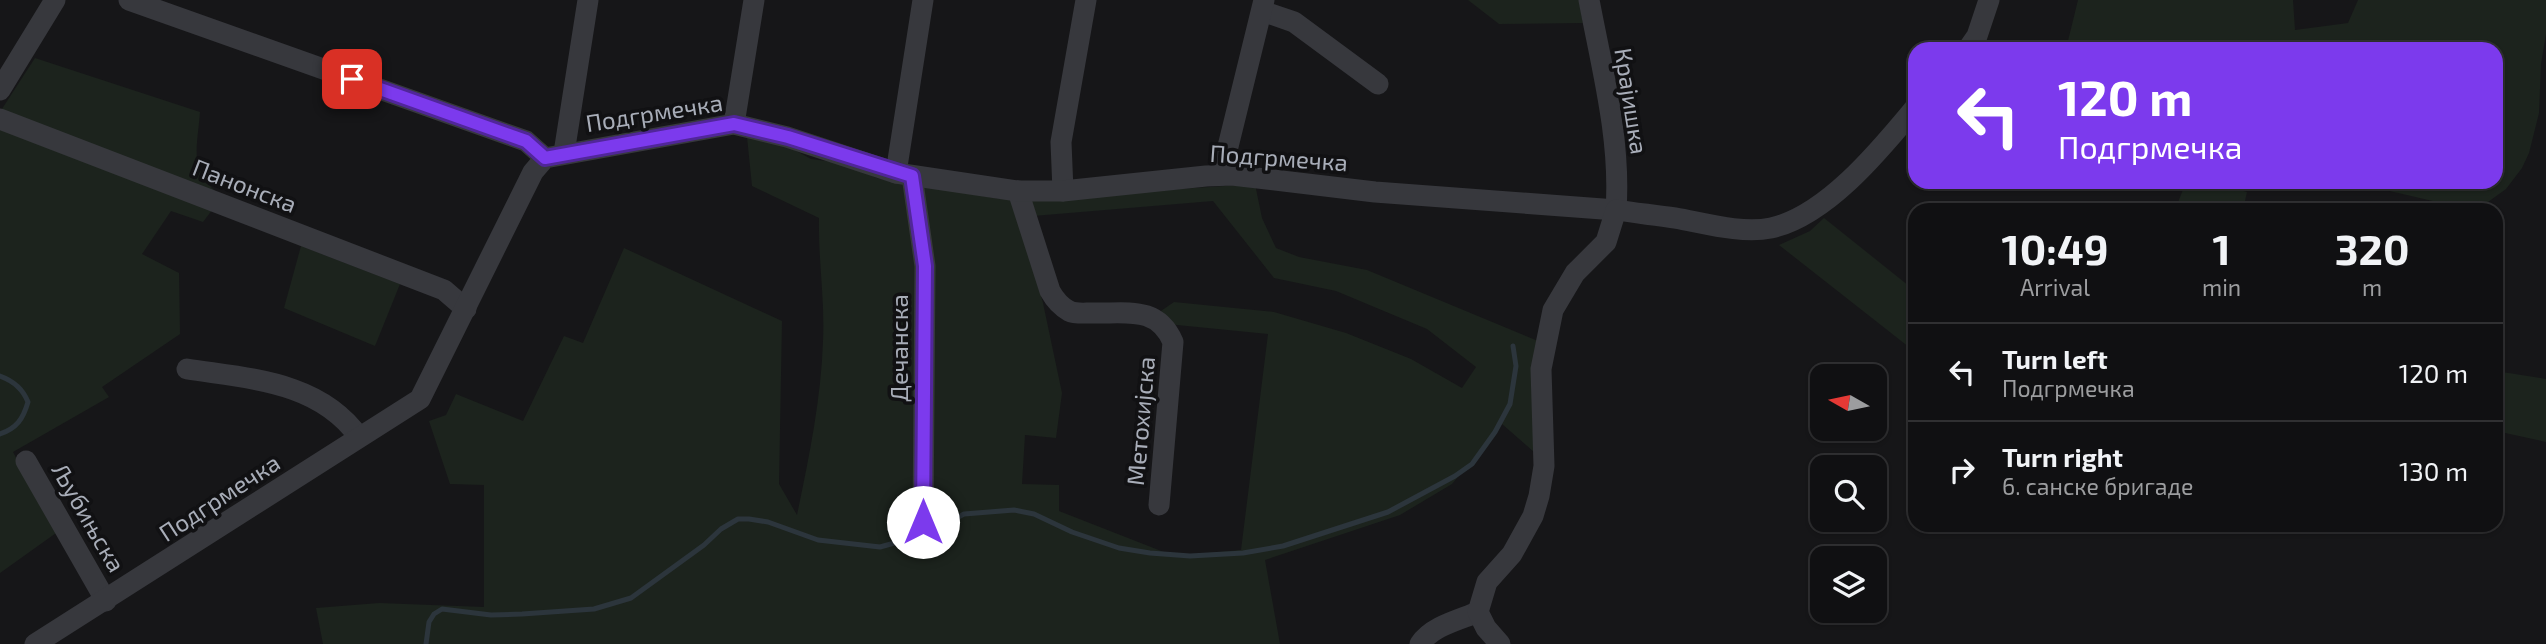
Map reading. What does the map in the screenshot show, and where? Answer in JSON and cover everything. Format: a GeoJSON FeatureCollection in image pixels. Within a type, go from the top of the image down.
{"type":"FeatureCollection","features":[{"type":"Feature","properties":{"kind":"street"},"geometry":{"type":"LineString","coordinates":[[0,90],[55,0]]}},
{"type":"Feature","properties":{"kind":"street"},"geometry":{"type":"LineString","coordinates":[[129,0],[526,141],[554,155],[583,3]]}},
{"type":"Feature","properties":{"kind":"street"},"geometry":{"type":"LineString","coordinates":[[734,124],[754,0]]}},
{"type":"Feature","properties":{"kind":"street","name":"Дечанска"},"geometry":{"type":"LineString","coordinates":[[923,0],[904,174],[925,266],[923,522]]}},
{"type":"Feature","properties":{"kind":"street"},"geometry":{"type":"LineString","coordinates":[[1063,191],[1061,142],[1086,0]]}},
{"type":"Feature","properties":{"kind":"street","name":"Крајишка"},"geometry":{"type":"LineString","coordinates":[[1478,612],[1487,582],[1512,554],[1533,516],[1539,496],[1544,466],[1541,369],[1553,310],[1575,273],[1606,242],[1616,210],[1618,184],[1610,115],[1589,0]]}},
{"type":"Feature","properties":{"kind":"street"},"geometry":{"type":"LineString","coordinates":[[1973,42],[1989,0]]}},
{"type":"Feature","properties":{"kind":"street"},"geometry":{"type":"LineString","coordinates":[[1221,175],[1263,6],[1294,22],[1378,84]]}},
{"type":"Feature","properties":{"kind":"street","name":"Подгрмечка"},"geometry":{"type":"LineString","coordinates":[[34,644],[420,400],[533,172],[554,155],[734,124],[788,137],[904,174],[1018,191],[1063,191],[1221,175],[1388,193],[1616,210],[1746,229],[1770,229],[1791,222],[1855,176],[1908,116]]}},
{"type":"Feature","properties":{"kind":"street","name":"Панонска"},"geometry":{"type":"LineString","coordinates":[[0,119],[444,290],[466,309]]}},
{"type":"Feature","properties":{"kind":"street","name":"Метохијска"},"geometry":{"type":"LineString","coordinates":[[1018,191],[1050,291],[1059,304],[1072,313],[1146,315],[1167,328],[1173,342],[1159,505]]}},
{"type":"Feature","properties":{"kind":"street"},"geometry":{"type":"LineString","coordinates":[[187,369],[278,383],[308,393],[339,414],[359,437]]}},
{"type":"Feature","properties":{"kind":"street","name":"Љубињска"},"geometry":{"type":"LineString","coordinates":[[26,461],[106,600]]}},
{"type":"Feature","properties":{"kind":"street"},"geometry":{"type":"LineString","coordinates":[[1420,644],[1442,626],[1478,612],[1486,628],[1500,644]]}},
{"type":"Feature","properties":{"kind":"shaded area"},"geometry":{"type":"Polygon","coordinates":[[[1468,0],[1579,0],[1583,23],[1499,24],[1468,0]]]}},
{"type":"Feature","properties":{"kind":"shaded area"},"geometry":{"type":"Polygon","coordinates":[[[2078,0],[2293,0],[2295,30],[2348,23],[2358,0],[2546,0],[2546,34],[2541,64],[2539,113],[2529,153],[2522,168],[2506,189],[2485,203],[2441,203],[2381,189],[2503,189],[2503,42],[2068,42],[2078,0]]]}},
{"type":"Feature","properties":{"kind":"shaded area"},"geometry":{"type":"Polygon","coordinates":[[[35,58],[200,112],[197,149],[199,168],[211,187],[222,197],[203,222],[171,211],[142,254],[179,273],[180,334],[102,387],[109,397],[13,452],[56,533],[0,573],[0,112],[35,58]]]}},
{"type":"Feature","properties":{"kind":"shaded area"},"geometry":{"type":"Polygon","coordinates":[[[747,137],[778,141],[811,159],[841,163],[877,178],[1000,199],[1015,199],[1043,303],[1062,393],[1056,438],[1025,435],[1022,484],[1059,485],[1059,511],[1174,556],[1241,550],[1268,334],[1167,324],[1158,313],[1174,302],[1274,312],[1346,333],[1411,359],[1462,388],[1476,367],[1427,329],[1336,291],[1274,278],[1213,201],[1033,216],[1027,199],[1255,184],[1262,218],[1276,248],[1299,257],[1367,270],[1538,341],[1534,452],[1502,424],[1452,484],[1400,515],[1265,560],[1280,644],[323,644],[316,608],[379,603],[484,607],[484,485],[450,484],[429,421],[446,415],[456,394],[523,421],[564,336],[583,343],[624,248],[782,321],[779,484],[797,515],[814,428],[822,363],[819,218],[752,186],[747,137]]]}},
{"type":"Feature","properties":{"kind":"shaded area"},"geometry":{"type":"Polygon","coordinates":[[[2183,189],[2237,189],[2247,192],[2245,203],[2178,203],[2183,189]]]}},
{"type":"Feature","properties":{"kind":"shaded area"},"geometry":{"type":"Polygon","coordinates":[[[1824,218],[1908,285],[1908,346],[1779,245],[1810,231],[1824,218]]]}},
{"type":"Feature","properties":{"kind":"shaded area"},"geometry":{"type":"Polygon","coordinates":[[[301,246],[400,284],[375,346],[284,308],[301,246]]]}},
{"type":"Feature","properties":{"kind":"shaded area"},"geometry":{"type":"Polygon","coordinates":[[[2503,372],[2546,379],[2546,442],[2503,433],[2503,372]]]}},
{"type":"Feature","properties":{"kind":"waterway"},"geometry":{"type":"LineString","coordinates":[[426,644],[429,622],[434,614],[442,609],[491,615],[522,614],[594,609],[631,598],[738,519],[768,522],[818,540],[880,547],[927,534],[964,514],[1014,510],[1034,514],[1072,532],[1119,548],[1150,553],[1190,556],[1243,553],[1283,546],[1388,512],[1472,464],[1495,432],[1510,404],[1516,366],[1513,346]]}},
{"type":"Feature","properties":{"kind":"waterway"},"geometry":{"type":"LineString","coordinates":[[0,376],[17,386],[28,402],[18,422],[0,434]]}},
{"type":"Feature","properties":{"kind":"route"},"geometry":{"type":"LineString","coordinates":[[352,79],[526,141],[545,158],[734,124],[788,137],[895,173],[912,176],[925,266],[923,522]]}}]}
